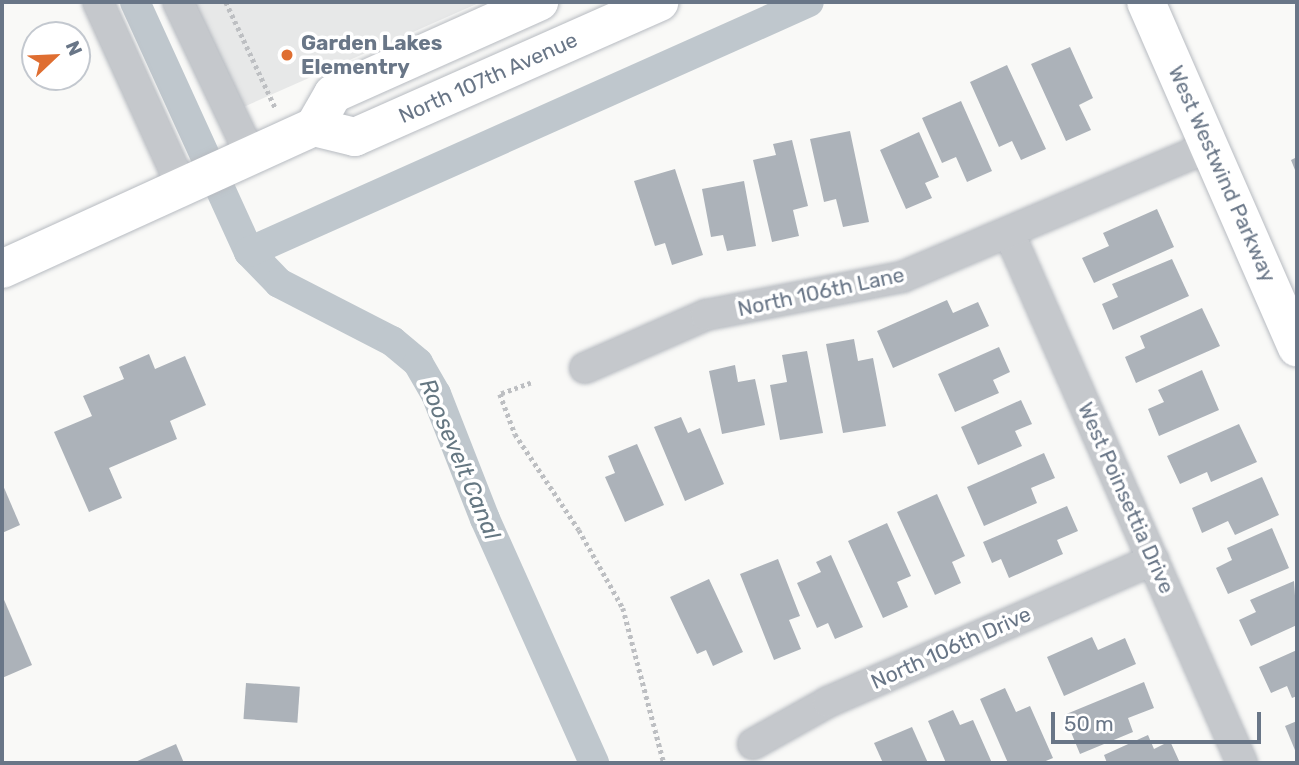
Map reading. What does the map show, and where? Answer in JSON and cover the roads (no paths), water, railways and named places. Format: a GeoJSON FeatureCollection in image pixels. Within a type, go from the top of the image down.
{"type":"FeatureCollection","features":[{"type":"Feature","properties":{"kind":"main road"},"geometry":{"type":"LineString","coordinates":[[2,269],[301,133],[333,94],[539,2]]}},
{"type":"Feature","properties":{"kind":"main road","name":"North 107th Avenue"},"geometry":{"type":"LineString","coordinates":[[301,133],[355,136],[659,2]]}},
{"type":"Feature","properties":{"kind":"main road","name":"West Westwind Parkway"},"geometry":{"type":"LineString","coordinates":[[1146,2],[1297,347]]}},
{"type":"Feature","properties":{"kind":"street"},"geometry":{"type":"LineString","coordinates":[[98,2],[182,187]]}},
{"type":"Feature","properties":{"kind":"street"},"geometry":{"type":"LineString","coordinates":[[178,2],[247,158]]}},
{"type":"Feature","properties":{"kind":"street","name":"North 106th Lane"},"geometry":{"type":"LineString","coordinates":[[585,368],[706,315],[902,278],[1211,146]]}},
{"type":"Feature","properties":{"kind":"street","name":"West Poinsettia Drive"},"geometry":{"type":"LineString","coordinates":[[1009,233],[1242,763]]}},
{"type":"Feature","properties":{"kind":"street","name":"North 106th Drive"},"geometry":{"type":"LineString","coordinates":[[753,744],[828,702],[1153,561]]}},
{"type":"Feature","properties":{"kind":"waterway","name":"Roosevelt Canal"},"geometry":{"type":"LineString","coordinates":[[135,2],[249,252],[279,283],[392,341],[418,363],[436,394],[485,519],[594,763]]}},
{"type":"Feature","properties":{"kind":"waterway"},"geometry":{"type":"LineString","coordinates":[[249,252],[809,2]]}},
{"type":"Feature","properties":{"kind":"place","name":"Garden Lakes Elementry"},"geometry":{"type":"Point","coordinates":[287,55]}}]}
